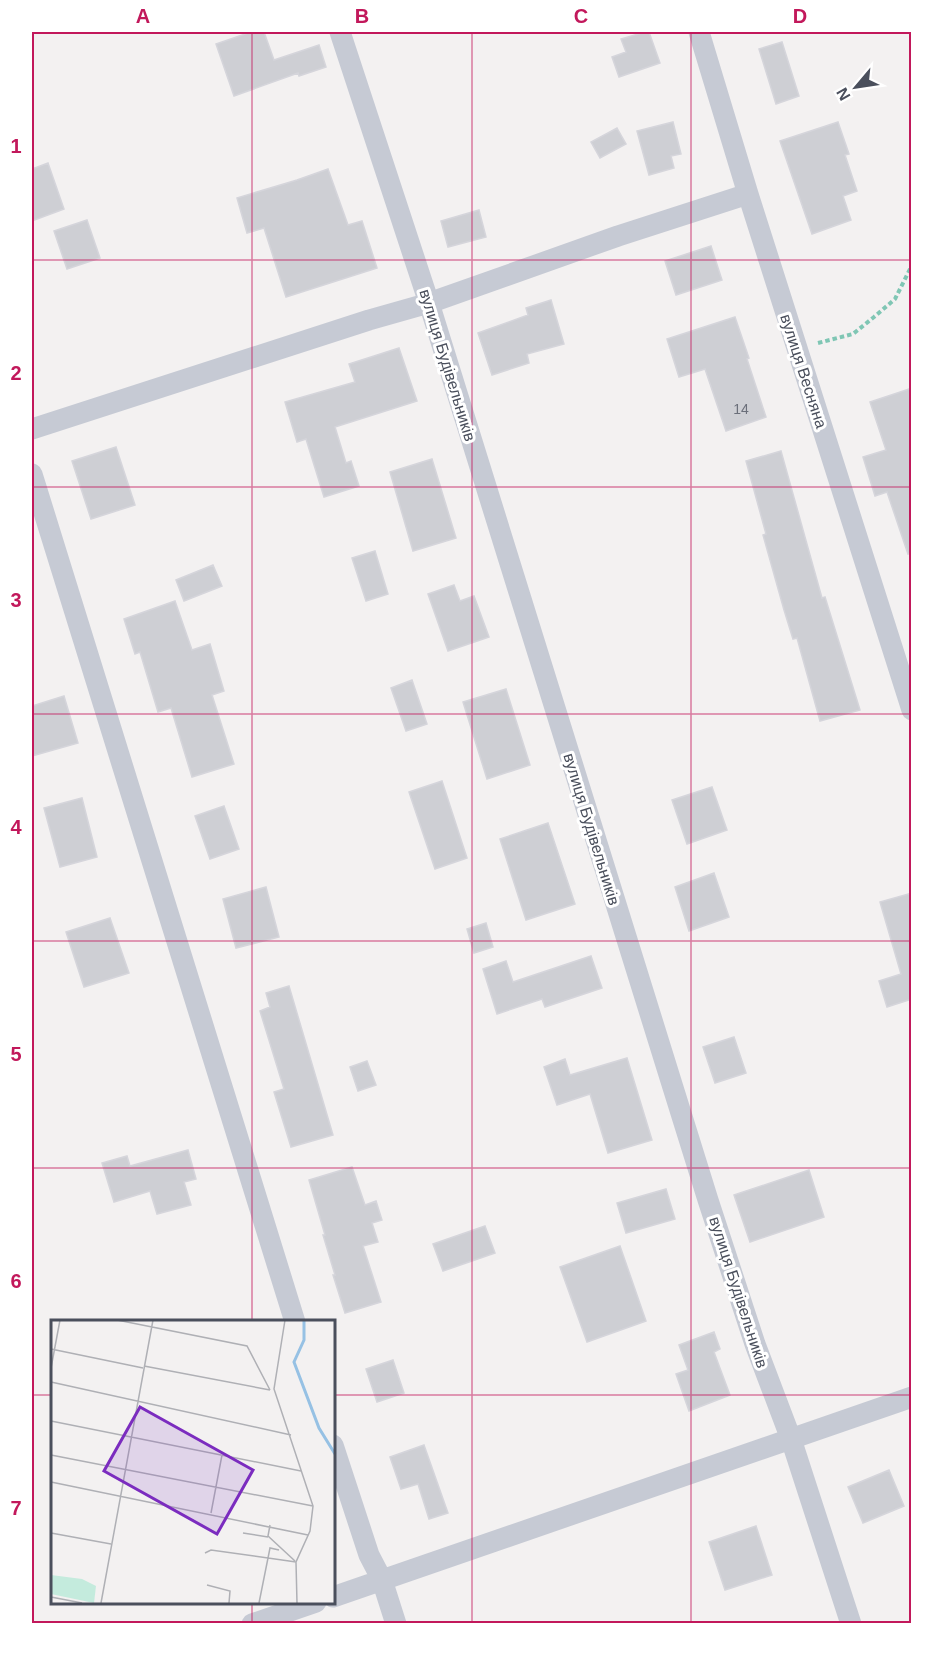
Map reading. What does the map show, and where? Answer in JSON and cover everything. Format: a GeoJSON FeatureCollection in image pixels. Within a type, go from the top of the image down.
{"type":"FeatureCollection","features":[{"type":"Feature","properties":{"kind":"street","name":"вулиця Будівельників"},"geometry":{"type":"LineString","coordinates":[[340,32],[429,303],[708,1200],[755,1344],[791,1439],[851,1623]]}},
{"type":"Feature","properties":{"kind":"street","name":"вулиця Весняна"},"geometry":{"type":"LineString","coordinates":[[699,32],[748,194],[912,710]]}},
{"type":"Feature","properties":{"kind":"street"},"geometry":{"type":"LineString","coordinates":[[32,429],[369,320],[429,303],[618,236],[748,194]]}},
{"type":"Feature","properties":{"kind":"street"},"geometry":{"type":"LineString","coordinates":[[32,474],[294,1320]]}},
{"type":"Feature","properties":{"kind":"street"},"geometry":{"type":"LineString","coordinates":[[334,1597],[912,1397]]}},
{"type":"Feature","properties":{"kind":"street"},"geometry":{"type":"LineString","coordinates":[[334,1448],[369,1555],[382,1581],[396,1623]]}},
{"type":"Feature","properties":{"kind":"street"},"geometry":{"type":"LineString","coordinates":[[252,1623],[310,1604]]}},
{"type":"Feature","properties":{"kind":"path"},"geometry":{"type":"LineString","coordinates":[[797,348],[853,334],[895,299],[912,264]]}},
{"type":"Feature","properties":{"kind":"building"},"geometry":{"type":"Polygon","coordinates":[[[251,32],[264,32],[274,60],[319,45],[326,67],[299,76],[298,73],[234,96],[216,44],[251,32]]]}},
{"type":"Feature","properties":{"kind":"building"},"geometry":{"type":"Polygon","coordinates":[[[649,32],[660,63],[619,77],[612,57],[626,52],[621,39],[649,32]]]}},
{"type":"Feature","properties":{"kind":"building"},"geometry":{"type":"Polygon","coordinates":[[[782,42],[799,96],[776,104],[759,49],[782,42]]]}},
{"type":"Feature","properties":{"kind":"building"},"geometry":{"type":"Polygon","coordinates":[[[673,122],[681,154],[671,156],[674,168],[649,175],[637,131],[673,122]]]}},
{"type":"Feature","properties":{"kind":"building"},"geometry":{"type":"Polygon","coordinates":[[[838,122],[849,154],[845,155],[857,191],[843,196],[851,220],[812,234],[780,141],[838,122]]]}},
{"type":"Feature","properties":{"kind":"building"},"geometry":{"type":"Polygon","coordinates":[[[617,128],[626,144],[600,158],[591,142],[617,128]]]}},
{"type":"Feature","properties":{"kind":"building"},"geometry":{"type":"Polygon","coordinates":[[[48,163],[64,209],[32,221],[32,169],[48,163]]]}},
{"type":"Feature","properties":{"kind":"building"},"geometry":{"type":"Polygon","coordinates":[[[328,169],[348,225],[362,221],[377,268],[286,297],[264,228],[247,233],[237,198],[328,169]]]}},
{"type":"Feature","properties":{"kind":"building"},"geometry":{"type":"Polygon","coordinates":[[[479,210],[486,237],[448,247],[441,221],[479,210]]]}},
{"type":"Feature","properties":{"kind":"building"},"geometry":{"type":"Polygon","coordinates":[[[87,220],[100,258],[67,269],[54,231],[87,220]]]}},
{"type":"Feature","properties":{"kind":"building"},"geometry":{"type":"Polygon","coordinates":[[[711,246],[722,280],[676,295],[665,261],[711,246]]]}},
{"type":"Feature","properties":{"kind":"building"},"geometry":{"type":"Polygon","coordinates":[[[551,300],[564,344],[527,354],[529,363],[492,375],[478,333],[528,315],[526,308],[551,300]]]}},
{"type":"Feature","properties":{"kind":"building"},"geometry":{"type":"Polygon","coordinates":[[[735,317],[766,417],[726,431],[705,369],[679,377],[667,339],[735,317]]]}},
{"type":"Feature","properties":{"kind":"building"},"geometry":{"type":"Polygon","coordinates":[[[399,348],[417,401],[335,427],[346,463],[351,461],[359,486],[324,497],[306,439],[297,442],[285,402],[355,382],[349,364],[399,348]]]}},
{"type":"Feature","properties":{"kind":"building"},"geometry":{"type":"Polygon","coordinates":[[[912,388],[912,553],[908,554],[887,492],[875,496],[863,457],[886,450],[870,402],[912,388]]]}},
{"type":"Feature","properties":{"kind":"building"},"geometry":{"type":"Polygon","coordinates":[[[116,447],[135,505],[91,519],[72,461],[116,447]]]}},
{"type":"Feature","properties":{"kind":"building"},"geometry":{"type":"Polygon","coordinates":[[[781,451],[822,598],[825,597],[860,710],[820,721],[797,638],[793,639],[784,610],[763,535],[766,534],[746,461],[781,451]]]}},
{"type":"Feature","properties":{"kind":"building"},"geometry":{"type":"Polygon","coordinates":[[[432,459],[456,538],[413,551],[390,472],[432,459]]]}},
{"type":"Feature","properties":{"kind":"building"},"geometry":{"type":"Polygon","coordinates":[[[375,551],[388,594],[366,601],[352,558],[375,551]]]}},
{"type":"Feature","properties":{"kind":"building"},"geometry":{"type":"Polygon","coordinates":[[[213,565],[222,586],[184,601],[176,580],[213,565]]]}},
{"type":"Feature","properties":{"kind":"building"},"geometry":{"type":"Polygon","coordinates":[[[454,585],[460,601],[474,596],[489,637],[448,651],[428,594],[454,585]]]}},
{"type":"Feature","properties":{"kind":"building"},"geometry":{"type":"Polygon","coordinates":[[[175,601],[192,650],[210,644],[224,691],[212,695],[234,764],[192,777],[171,708],[158,712],[140,652],[135,654],[124,619],[175,601]]]}},
{"type":"Feature","properties":{"kind":"building"},"geometry":{"type":"Polygon","coordinates":[[[412,680],[427,724],[406,731],[391,688],[412,680]]]}},
{"type":"Feature","properties":{"kind":"building"},"geometry":{"type":"Polygon","coordinates":[[[506,689],[530,765],[487,779],[463,702],[506,689]]]}},
{"type":"Feature","properties":{"kind":"building"},"geometry":{"type":"Polygon","coordinates":[[[64,696],[78,743],[32,756],[32,706],[64,696]]]}},
{"type":"Feature","properties":{"kind":"building"},"geometry":{"type":"Polygon","coordinates":[[[442,781],[467,858],[435,869],[409,792],[442,781]]]}},
{"type":"Feature","properties":{"kind":"building"},"geometry":{"type":"Polygon","coordinates":[[[712,787],[727,830],[687,844],[672,800],[712,787]]]}},
{"type":"Feature","properties":{"kind":"building"},"geometry":{"type":"Polygon","coordinates":[[[82,798],[97,857],[60,867],[44,808],[82,798]]]}},
{"type":"Feature","properties":{"kind":"building"},"geometry":{"type":"Polygon","coordinates":[[[224,806],[239,849],[210,859],[195,816],[224,806]]]}},
{"type":"Feature","properties":{"kind":"building"},"geometry":{"type":"Polygon","coordinates":[[[548,823],[575,904],[526,920],[500,839],[548,823]]]}},
{"type":"Feature","properties":{"kind":"building"},"geometry":{"type":"Polygon","coordinates":[[[714,873],[729,917],[689,931],[675,887],[714,873]]]}},
{"type":"Feature","properties":{"kind":"building"},"geometry":{"type":"Polygon","coordinates":[[[266,887],[279,937],[236,948],[223,899],[266,887]]]}},
{"type":"Feature","properties":{"kind":"building"},"geometry":{"type":"Polygon","coordinates":[[[912,893],[912,999],[887,1007],[879,981],[901,974],[880,902],[912,893]]]}},
{"type":"Feature","properties":{"kind":"building"},"geometry":{"type":"Polygon","coordinates":[[[110,918],[129,973],[84,987],[66,932],[110,918]]]}},
{"type":"Feature","properties":{"kind":"building"},"geometry":{"type":"Polygon","coordinates":[[[486,923],[493,947],[474,953],[467,929],[486,923]]]}},
{"type":"Feature","properties":{"kind":"building"},"geometry":{"type":"Polygon","coordinates":[[[591,956],[602,988],[545,1007],[542,999],[497,1014],[483,969],[506,961],[513,982],[591,956]]]}},
{"type":"Feature","properties":{"kind":"building"},"geometry":{"type":"Polygon","coordinates":[[[289,986],[333,1135],[291,1147],[274,1092],[284,1089],[260,1011],[270,1007],[266,993],[289,986]]]}},
{"type":"Feature","properties":{"kind":"building"},"geometry":{"type":"Polygon","coordinates":[[[734,1037],[746,1073],[715,1083],[703,1047],[734,1037]]]}},
{"type":"Feature","properties":{"kind":"building"},"geometry":{"type":"Polygon","coordinates":[[[627,1058],[652,1140],[608,1153],[590,1094],[557,1105],[544,1067],[565,1059],[570,1075],[627,1058]]]}},
{"type":"Feature","properties":{"kind":"building"},"geometry":{"type":"Polygon","coordinates":[[[367,1061],[376,1085],[358,1091],[350,1067],[367,1061]]]}},
{"type":"Feature","properties":{"kind":"building"},"geometry":{"type":"Polygon","coordinates":[[[188,1150],[196,1179],[184,1182],[191,1205],[157,1214],[150,1191],[114,1202],[102,1163],[127,1156],[130,1166],[188,1150]]]}},
{"type":"Feature","properties":{"kind":"building"},"geometry":{"type":"Polygon","coordinates":[[[352,1167],[365,1205],[376,1201],[382,1220],[372,1223],[378,1242],[363,1246],[381,1302],[345,1313],[309,1180],[352,1167]]]}},
{"type":"Feature","properties":{"kind":"building"},"geometry":{"type":"Polygon","coordinates":[[[809,1170],[824,1217],[750,1242],[734,1195],[809,1170]]]}},
{"type":"Feature","properties":{"kind":"building"},"geometry":{"type":"Polygon","coordinates":[[[666,1189],[675,1219],[626,1233],[617,1203],[666,1189]]]}},
{"type":"Feature","properties":{"kind":"building"},"geometry":{"type":"Polygon","coordinates":[[[485,1226],[495,1253],[443,1271],[433,1244],[485,1226]]]}},
{"type":"Feature","properties":{"kind":"building"},"geometry":{"type":"Polygon","coordinates":[[[620,1246],[646,1321],[587,1342],[560,1267],[620,1246]]]}},
{"type":"Feature","properties":{"kind":"building"},"geometry":{"type":"Polygon","coordinates":[[[714,1332],[720,1349],[714,1352],[730,1395],[689,1411],[676,1374],[688,1370],[679,1345],[714,1332]]]}},
{"type":"Feature","properties":{"kind":"building"},"geometry":{"type":"Polygon","coordinates":[[[393,1360],[404,1393],[377,1402],[366,1369],[393,1360]]]}},
{"type":"Feature","properties":{"kind":"building"},"geometry":{"type":"Polygon","coordinates":[[[424,1445],[448,1513],[429,1519],[418,1484],[401,1489],[390,1457],[424,1445]]]}},
{"type":"Feature","properties":{"kind":"building"},"geometry":{"type":"Polygon","coordinates":[[[889,1470],[904,1506],[863,1523],[848,1487],[889,1470]]]}},
{"type":"Feature","properties":{"kind":"building"},"geometry":{"type":"Polygon","coordinates":[[[756,1526],[772,1575],[725,1590],[709,1542],[756,1526]]]}}]}
